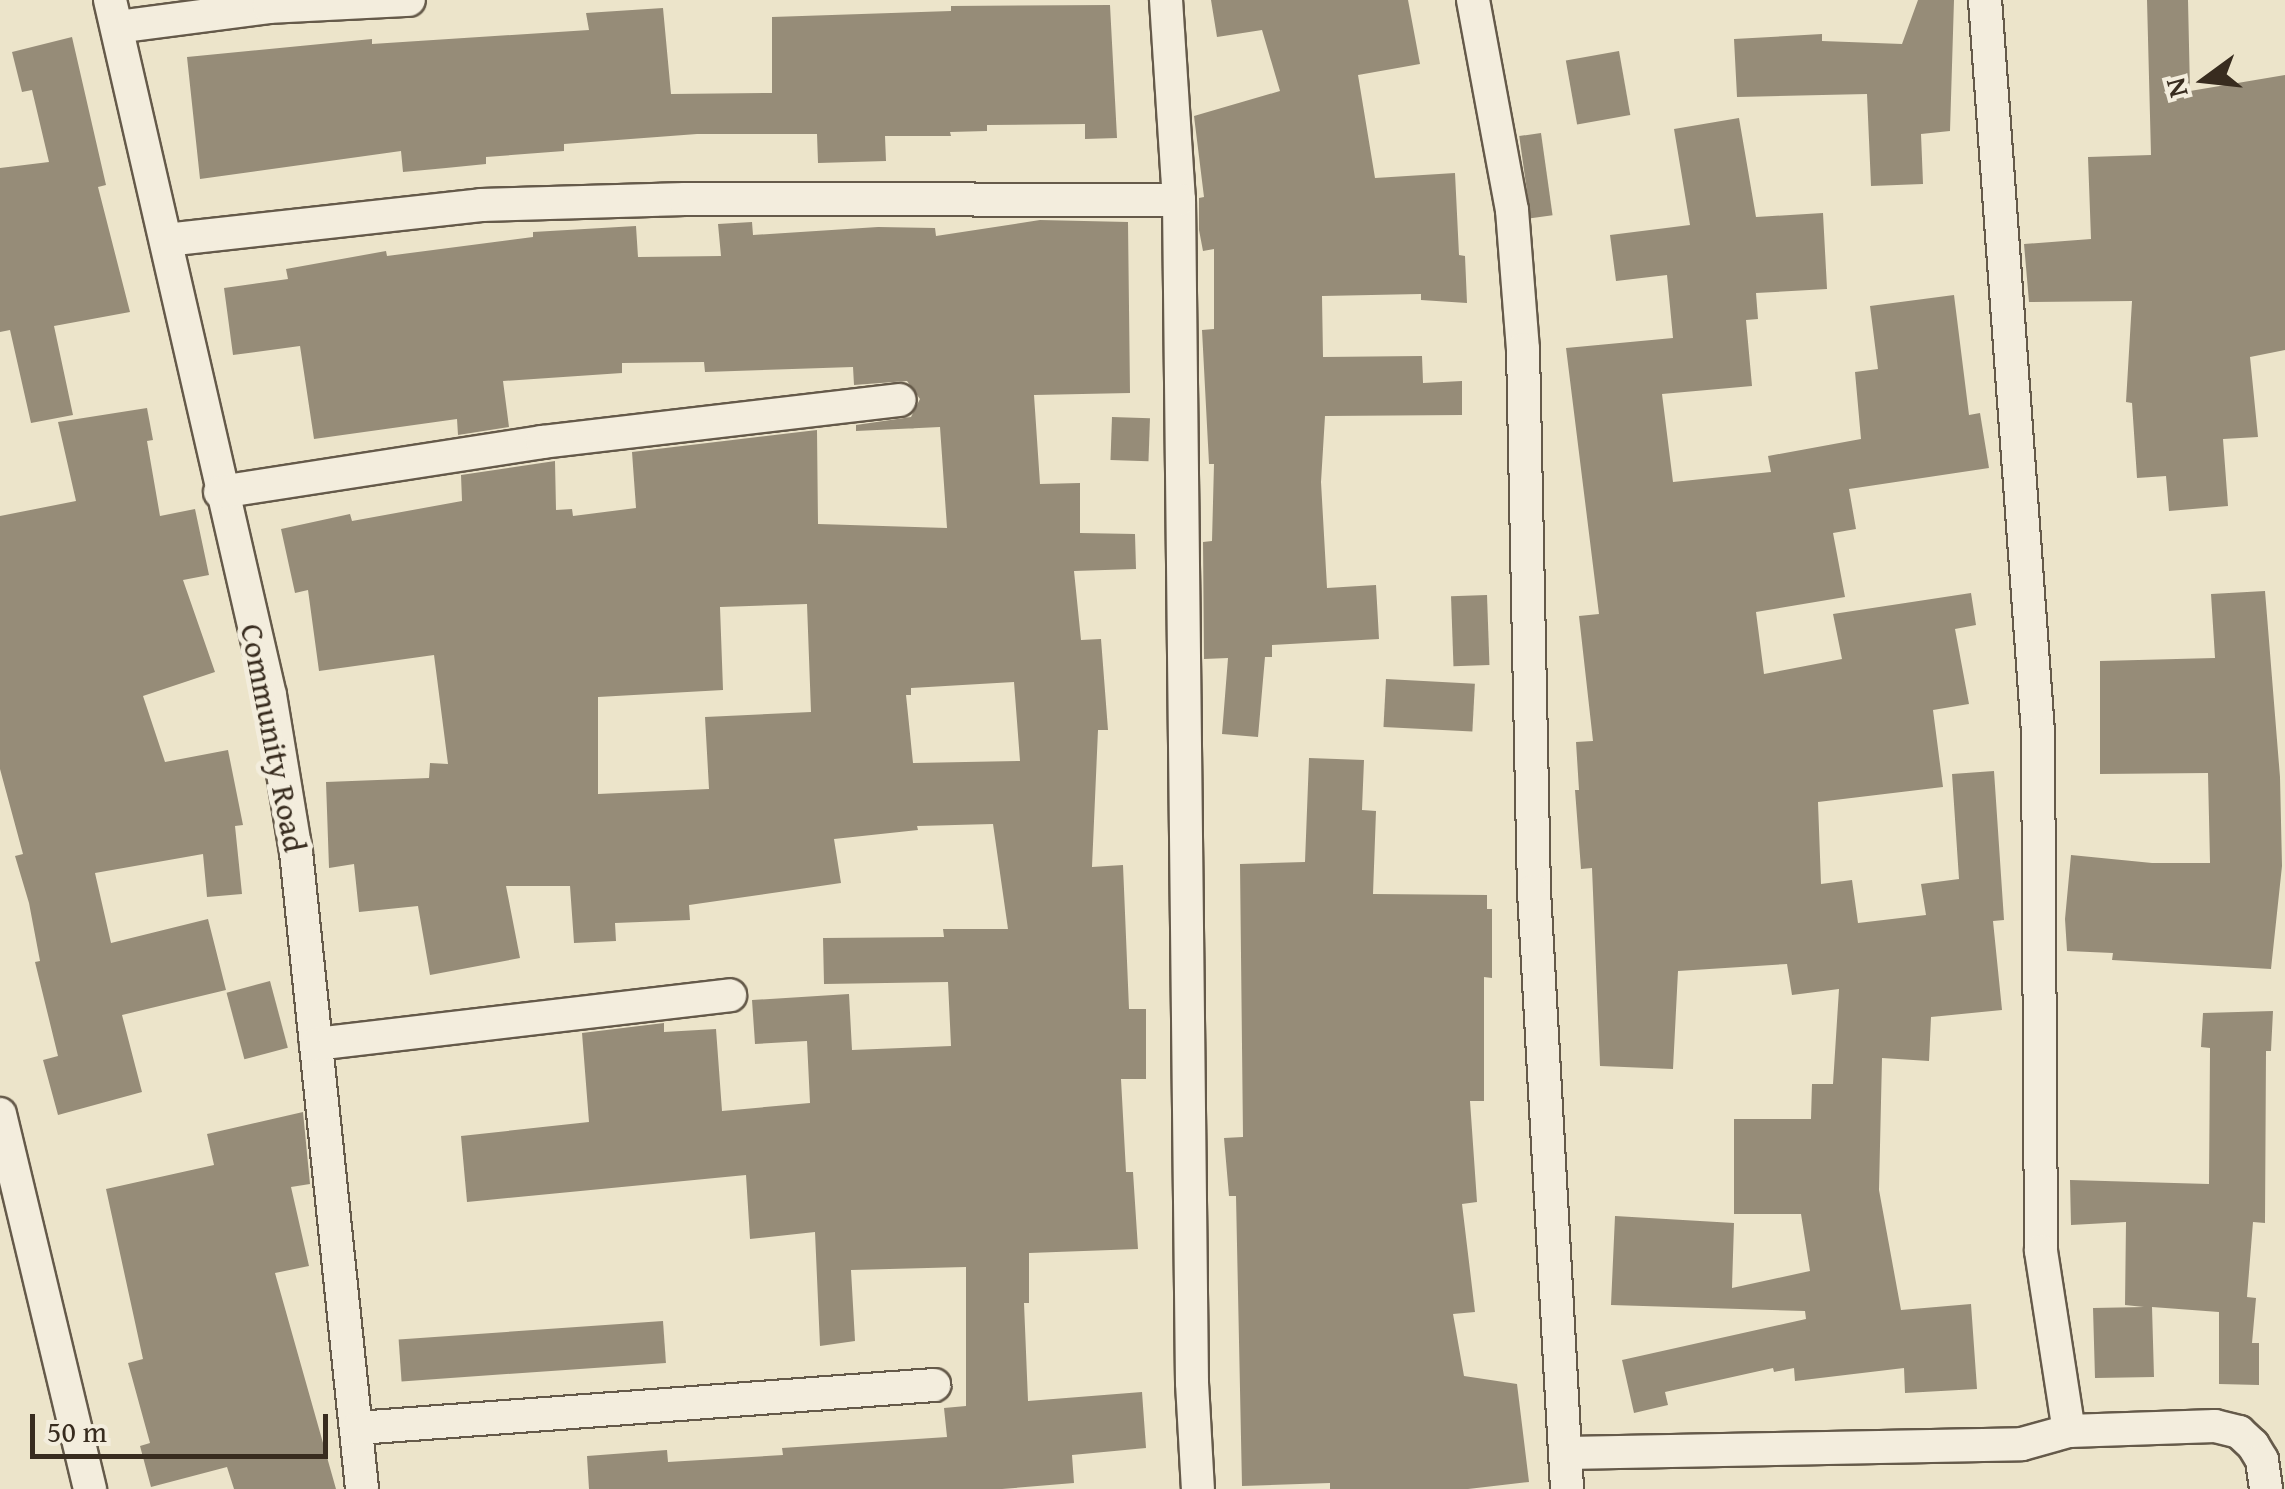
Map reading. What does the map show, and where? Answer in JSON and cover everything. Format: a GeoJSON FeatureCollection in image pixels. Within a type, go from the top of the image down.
{"type":"FeatureCollection","features":[{"type":"Feature","properties":{"kind":"street"},"geometry":{"type":"LineString","coordinates":[[113,14],[409,0]]}},
{"type":"Feature","properties":{"kind":"street"},"geometry":{"type":"LineString","coordinates":[[1166,0],[1178,200],[1192,1383],[1198,1489]]}},
{"type":"Feature","properties":{"kind":"street"},"geometry":{"type":"LineString","coordinates":[[1473,0],[1512,210],[1523,349],[1534,891],[1566,1489]]}},
{"type":"Feature","properties":{"kind":"street"},"geometry":{"type":"LineString","coordinates":[[1984,0],[2038,732],[2041,1251],[2069,1431]]}},
{"type":"Feature","properties":{"kind":"street","name":"Community Road"},"geometry":{"type":"LineString","coordinates":[[113,14],[220,492],[270,695],[296,852],[362,1489]]}},
{"type":"Feature","properties":{"kind":"street"},"geometry":{"type":"LineString","coordinates":[[166,240],[481,204],[684,199],[1178,200]]}},
{"type":"Feature","properties":{"kind":"street"},"geometry":{"type":"LineString","coordinates":[[220,492],[542,442],[900,400]]}},
{"type":"Feature","properties":{"kind":"street"},"geometry":{"type":"LineString","coordinates":[[316,1044],[730,995]]}},
{"type":"Feature","properties":{"kind":"street"},"geometry":{"type":"LineString","coordinates":[[0,1114],[90,1489]]}},
{"type":"Feature","properties":{"kind":"street"},"geometry":{"type":"LineString","coordinates":[[358,1428],[934,1385]]}},
{"type":"Feature","properties":{"kind":"street"},"geometry":{"type":"LineString","coordinates":[[1567,1453],[2022,1444],[2069,1431],[2215,1426],[2239,1432],[2262,1460],[2266,1489]]}},
{"type":"Feature","properties":{"kind":"building"},"geometry":{"type":"Polygon","coordinates":[[[1211,0],[1408,0],[1420,64],[1358,75],[1375,178],[1455,173],[1459,255],[1465,256],[1467,303],[1421,300],[1421,294],[1322,296],[1323,357],[1422,356],[1423,383],[1462,381],[1462,415],[1325,416],[1321,482],[1327,588],[1376,585],[1379,639],[1272,645],[1272,657],[1265,657],[1258,737],[1222,734],[1228,658],[1204,659],[1203,542],[1212,541],[1214,464],[1209,464],[1202,330],[1214,329],[1214,249],[1203,251],[1199,230],[1199,198],[1204,197],[1194,116],[1280,91],[1262,30],[1217,37],[1211,0]]]}},
{"type":"Feature","properties":{"kind":"building"},"geometry":{"type":"Polygon","coordinates":[[[1918,0],[1954,0],[1950,131],[1921,134],[1923,184],[1871,186],[1867,94],[1737,97],[1734,39],[1822,34],[1822,41],[1902,44],[1918,0]]]}},
{"type":"Feature","properties":{"kind":"building"},"geometry":{"type":"Polygon","coordinates":[[[2147,0],[2188,0],[2190,91],[2285,75],[2285,350],[2250,357],[2258,437],[2223,439],[2228,506],[2169,511],[2166,476],[2137,478],[2132,403],[2126,402],[2132,301],[2029,302],[2024,244],[2091,239],[2088,157],[2151,155],[2147,0]]]}},
{"type":"Feature","properties":{"kind":"building"},"geometry":{"type":"Polygon","coordinates":[[[1110,5],[1117,138],[1085,139],[1085,124],[987,125],[987,131],[950,132],[951,136],[885,136],[886,161],[818,163],[817,134],[697,134],[564,144],[564,151],[486,157],[486,164],[403,172],[401,151],[200,179],[187,57],[372,39],[372,44],[589,30],[586,13],[663,8],[671,94],[772,93],[772,17],[951,11],[951,6],[1110,5]]]}},
{"type":"Feature","properties":{"kind":"building"},"geometry":{"type":"Polygon","coordinates":[[[72,37],[106,185],[98,187],[130,312],[54,326],[73,415],[31,423],[10,330],[0,332],[0,168],[49,162],[32,90],[22,92],[12,52],[72,37]]]}},
{"type":"Feature","properties":{"kind":"building"},"geometry":{"type":"Polygon","coordinates":[[[1619,51],[1630,115],[1577,124],[1566,60],[1619,51]]]}},
{"type":"Feature","properties":{"kind":"building"},"geometry":{"type":"Polygon","coordinates":[[[1739,118],[1756,217],[1823,213],[1827,289],[1756,293],[1758,319],[1746,320],[1752,386],[1662,394],[1673,482],[1771,472],[1768,456],[1861,439],[1855,372],[1878,369],[1870,306],[1954,295],[1969,415],[1980,413],[1989,468],[1849,489],[1856,529],[1833,533],[1845,597],[1756,612],[1764,674],[1842,659],[1833,614],[1971,593],[1976,625],[1955,629],[1969,704],[1933,710],[1943,787],[1818,802],[1821,884],[1852,880],[1858,923],[1926,915],[1921,884],[1959,879],[1952,774],[1994,771],[2004,920],[1993,921],[2002,1010],[1931,1017],[1929,1061],[1882,1058],[1879,1190],[1901,1310],[1971,1304],[1977,1389],[1905,1393],[1904,1368],[1795,1381],[1794,1368],[1774,1372],[1773,1368],[1665,1392],[1668,1405],[1634,1413],[1622,1360],[1806,1319],[1805,1311],[1611,1305],[1615,1216],[1734,1223],[1732,1288],[1810,1271],[1801,1214],[1734,1214],[1734,1119],[1811,1119],[1812,1084],[1833,1084],[1839,989],[1792,995],[1787,964],[1678,971],[1673,1069],[1600,1066],[1592,868],[1581,869],[1575,790],[1579,790],[1576,742],[1593,741],[1579,616],[1599,614],[1566,348],[1673,338],[1667,275],[1616,281],[1610,235],[1690,225],[1674,129],[1739,118]]]}},
{"type":"Feature","properties":{"kind":"building"},"geometry":{"type":"Polygon","coordinates":[[[1541,133],[1553,215],[1531,218],[1519,136],[1541,133]]]}},
{"type":"Feature","properties":{"kind":"building"},"geometry":{"type":"Polygon","coordinates":[[[1040,220],[1128,222],[1130,393],[1034,395],[1040,484],[1080,483],[1080,533],[1135,534],[1136,569],[1074,571],[1081,640],[1101,639],[1108,730],[1098,730],[1092,867],[1123,865],[1129,1009],[1146,1009],[1146,1079],[1121,1079],[1126,1172],[1133,1172],[1138,1249],[1029,1253],[1029,1303],[1024,1303],[1028,1401],[1142,1392],[1146,1448],[1072,1455],[1074,1483],[1002,1489],[589,1489],[587,1456],[667,1450],[668,1462],[783,1455],[782,1448],[947,1437],[944,1408],[966,1406],[966,1267],[851,1270],[855,1341],[820,1346],[815,1232],[750,1239],[746,1175],[467,1202],[461,1136],[589,1122],[582,1033],[664,1023],[664,1032],[716,1029],[722,1111],[810,1103],[807,1041],[755,1044],[752,1000],[849,994],[852,1050],[951,1046],[948,982],[824,984],[823,938],[944,937],[943,929],[1008,929],[993,824],[917,826],[918,830],[834,839],[841,883],[689,905],[690,920],[615,923],[616,941],[574,943],[570,886],[506,886],[520,958],[430,975],[418,906],[359,912],[354,864],[329,868],[326,782],[429,778],[430,763],[448,764],[434,655],[319,671],[308,590],[295,593],[281,529],[350,514],[352,521],[462,501],[461,475],[555,461],[556,510],[572,509],[573,516],[636,508],[632,452],[817,430],[818,524],[947,528],[940,427],[856,431],[856,425],[911,417],[920,399],[907,381],[854,385],[853,367],[705,372],[704,362],[622,363],[622,373],[503,381],[509,427],[458,435],[457,419],[314,439],[300,346],[233,355],[224,288],[288,279],[286,269],[386,251],[387,256],[533,237],[533,232],[636,226],[638,257],[721,256],[718,224],[752,222],[753,235],[878,227],[935,228],[936,236],[1040,220]],[[807,604],[720,607],[723,690],[598,697],[598,794],[709,789],[705,717],[811,712],[807,604]],[[1014,682],[911,688],[911,695],[906,695],[913,763],[1020,761],[1014,682]]]}},
{"type":"Feature","properties":{"kind":"building"},"geometry":{"type":"Polygon","coordinates":[[[147,408],[153,440],[147,441],[160,516],[195,509],[209,575],[183,580],[215,672],[143,696],[165,762],[228,750],[243,825],[235,826],[242,894],[207,897],[203,854],[95,873],[111,943],[208,919],[226,990],[122,1015],[142,1092],[58,1115],[43,1060],[58,1056],[35,962],[40,961],[29,903],[15,856],[23,854],[0,769],[0,516],[76,501],[58,422],[147,408]]]}},
{"type":"Feature","properties":{"kind":"building"},"geometry":{"type":"Polygon","coordinates":[[[1112,417],[1150,418],[1148,461],[1110,460],[1112,417]]]}},
{"type":"Feature","properties":{"kind":"building"},"geometry":{"type":"Polygon","coordinates":[[[2265,591],[2280,777],[2282,866],[2271,969],[2112,960],[2113,953],[2067,951],[2065,919],[2071,855],[2152,863],[2210,863],[2208,773],[2100,774],[2100,661],[2215,658],[2211,594],[2265,591]]]}},
{"type":"Feature","properties":{"kind":"building"},"geometry":{"type":"Polygon","coordinates":[[[1487,595],[1489,665],[1453,666],[1451,596],[1487,595]]]}},
{"type":"Feature","properties":{"kind":"building"},"geometry":{"type":"Polygon","coordinates":[[[1386,679],[1475,684],[1472,732],[1383,727],[1386,679]]]}},
{"type":"Feature","properties":{"kind":"building"},"geometry":{"type":"Polygon","coordinates":[[[1309,758],[1364,760],[1362,810],[1376,811],[1373,894],[1487,895],[1487,909],[1492,909],[1492,978],[1484,977],[1484,1101],[1470,1101],[1477,1202],[1462,1204],[1475,1312],[1453,1314],[1464,1376],[1517,1384],[1529,1482],[1468,1489],[1330,1489],[1330,1483],[1242,1486],[1236,1196],[1229,1196],[1224,1138],[1243,1137],[1240,864],[1305,862],[1309,758]]]}},
{"type":"Feature","properties":{"kind":"building"},"geometry":{"type":"Polygon","coordinates":[[[270,981],[288,1048],[244,1059],[227,993],[270,981]]]}},
{"type":"Feature","properties":{"kind":"building"},"geometry":{"type":"Polygon","coordinates":[[[2273,1011],[2271,1051],[2266,1051],[2265,1223],[2253,1222],[2247,1297],[2256,1298],[2252,1343],[2259,1343],[2259,1385],[2219,1384],[2219,1312],[2152,1307],[2154,1377],[2095,1378],[2093,1308],[2144,1307],[2125,1305],[2126,1222],[2071,1225],[2070,1180],[2209,1184],[2210,1048],[2201,1047],[2203,1013],[2273,1011]]]}},
{"type":"Feature","properties":{"kind":"building"},"geometry":{"type":"Polygon","coordinates":[[[303,1112],[310,1184],[291,1187],[309,1266],[275,1273],[336,1489],[234,1489],[227,1467],[151,1487],[140,1446],[150,1443],[128,1363],[143,1359],[106,1189],[214,1165],[207,1134],[303,1112]]]}},
{"type":"Feature","properties":{"kind":"building"},"geometry":{"type":"Polygon","coordinates":[[[663,1321],[666,1363],[402,1381],[399,1339],[663,1321]]]}}]}
